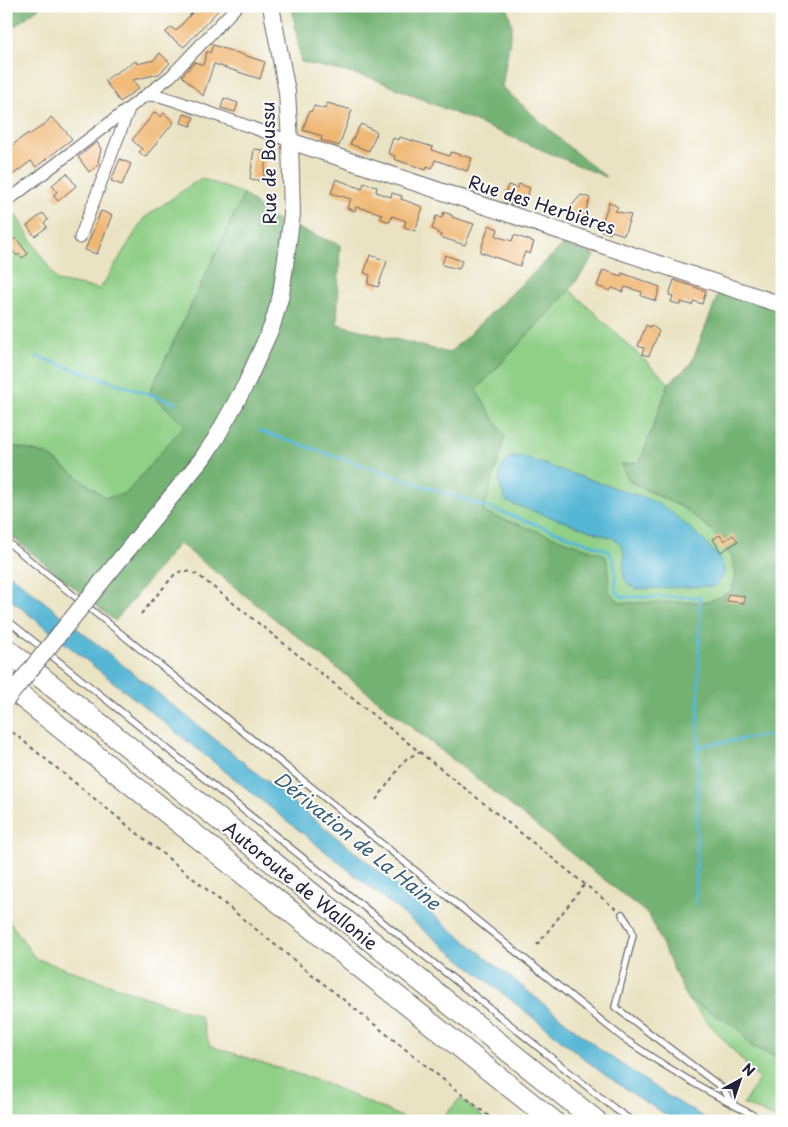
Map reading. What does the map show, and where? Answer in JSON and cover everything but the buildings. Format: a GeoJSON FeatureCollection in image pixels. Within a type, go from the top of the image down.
{"type":"FeatureCollection","features":[{"type":"Feature","properties":{"kind":"highway","name":"Autoroute de Wallonie"},"geometry":{"type":"LineString","coordinates":[[6,650],[596,1121]]}},
{"type":"Feature","properties":{"kind":"highway","name":"Autoroute de Wallonie"},"geometry":{"type":"LineString","coordinates":[[6,684],[553,1121]]}},
{"type":"Feature","properties":{"kind":"street"},"geometry":{"type":"LineString","coordinates":[[6,202],[171,76],[237,6]]}},
{"type":"Feature","properties":{"kind":"street","name":"Rue de Boussu"},"geometry":{"type":"LineString","coordinates":[[6,700],[202,459],[216,438],[260,356],[276,311],[286,263],[292,214],[287,92],[271,6]]}},
{"type":"Feature","properties":{"kind":"street"},"geometry":{"type":"LineString","coordinates":[[146,95],[160,96],[179,102],[290,141]]}},
{"type":"Feature","properties":{"kind":"street"},"geometry":{"type":"LineString","coordinates":[[80,238],[129,108]]}},
{"type":"Feature","properties":{"kind":"street","name":"Rue des Herbières"},"geometry":{"type":"LineString","coordinates":[[290,141],[782,305]]}},
{"type":"Feature","properties":{"kind":"lane"},"geometry":{"type":"LineString","coordinates":[[6,542],[623,1038],[656,1060],[735,1106],[765,1121]]}},
{"type":"Feature","properties":{"kind":"lane"},"geometry":{"type":"LineString","coordinates":[[6,619],[446,974],[632,1121]]}},
{"type":"Feature","properties":{"kind":"lane"},"geometry":{"type":"LineString","coordinates":[[622,914],[631,928],[632,935],[615,1007],[721,1087],[735,1106]]}},
{"type":"Feature","properties":{"kind":"path"},"geometry":{"type":"LineString","coordinates":[[141,614],[175,574],[189,571],[198,575],[622,914]]}},
{"type":"Feature","properties":{"kind":"path"},"geometry":{"type":"LineString","coordinates":[[6,727],[495,1121]]}},
{"type":"Feature","properties":{"kind":"path"},"geometry":{"type":"LineString","coordinates":[[376,800],[406,759],[419,752]]}},
{"type":"Feature","properties":{"kind":"path"},"geometry":{"type":"LineString","coordinates":[[537,945],[584,884]]}},
{"type":"Feature","properties":{"kind":"green space"},"geometry":{"type":"Polygon","coordinates":[[[6,6],[41,6],[6,33],[6,6]]]}},
{"type":"Feature","properties":{"kind":"green space"},"geometry":{"type":"Polygon","coordinates":[[[292,6],[507,6],[512,26],[502,87],[570,148],[606,177],[372,78],[301,62],[292,6]]]}},
{"type":"Feature","properties":{"kind":"green space"},"geometry":{"type":"Polygon","coordinates":[[[201,178],[244,194],[150,391],[185,425],[127,493],[106,498],[48,455],[6,444],[6,221],[15,214],[57,281],[100,289],[144,218],[201,178]]]}},
{"type":"Feature","properties":{"kind":"green space"},"geometry":{"type":"Polygon","coordinates":[[[244,194],[273,219],[340,245],[337,324],[449,353],[563,245],[595,255],[570,290],[476,390],[505,437],[483,512],[605,555],[608,565],[609,592],[621,603],[707,602],[731,592],[736,576],[732,557],[712,530],[683,508],[630,481],[620,465],[640,462],[669,383],[691,364],[720,290],[782,311],[782,1060],[751,1046],[737,1027],[687,999],[649,915],[179,543],[115,621],[6,532],[6,444],[48,455],[106,498],[127,493],[184,425],[150,392],[244,194]]]}},
{"type":"Feature","properties":{"kind":"green space"},"geometry":{"type":"Polygon","coordinates":[[[570,290],[669,383],[640,462],[621,465],[630,482],[683,508],[712,530],[732,557],[736,576],[731,592],[707,602],[621,603],[609,592],[608,565],[605,555],[482,512],[505,437],[476,390],[570,290]]]}},
{"type":"Feature","properties":{"kind":"green space"},"geometry":{"type":"Polygon","coordinates":[[[6,916],[35,958],[200,1016],[210,1046],[322,1082],[411,1121],[6,1121],[6,916]]]}},
{"type":"Feature","properties":{"kind":"green space"},"geometry":{"type":"Polygon","coordinates":[[[687,999],[737,1027],[752,1046],[782,1060],[782,1121],[743,1104],[759,1079],[687,999]]]}},
{"type":"Feature","properties":{"kind":"green space"},"geometry":{"type":"Polygon","coordinates":[[[460,1098],[487,1121],[440,1121],[460,1098]]]}},
{"type":"Feature","properties":{"kind":"water"},"geometry":{"type":"Polygon","coordinates":[[[522,457],[648,499],[666,508],[701,538],[718,558],[723,566],[724,573],[722,578],[715,586],[636,589],[628,584],[624,578],[624,552],[615,539],[507,502],[501,490],[499,479],[501,469],[509,458],[522,457]]]}},
{"type":"Feature","properties":{"kind":"water"},"geometry":{"type":"Polygon","coordinates":[[[6,571],[602,1051],[668,1096],[710,1121],[676,1121],[601,1072],[6,596],[6,571]]]}},
{"type":"Feature","properties":{"kind":"waterway"},"geometry":{"type":"LineString","coordinates":[[37,357],[176,403]]}},
{"type":"Feature","properties":{"kind":"waterway"},"geometry":{"type":"LineString","coordinates":[[260,431],[504,513],[607,550],[614,564],[616,592],[623,597],[700,597],[696,905]]}},
{"type":"Feature","properties":{"kind":"waterway"},"geometry":{"type":"LineString","coordinates":[[699,746],[782,733]]}},
{"type":"Feature","properties":{"kind":"water label","name":"Dérivation de La Haine"},"geometry":{"type":"Point","coordinates":[358,840]}}]}
